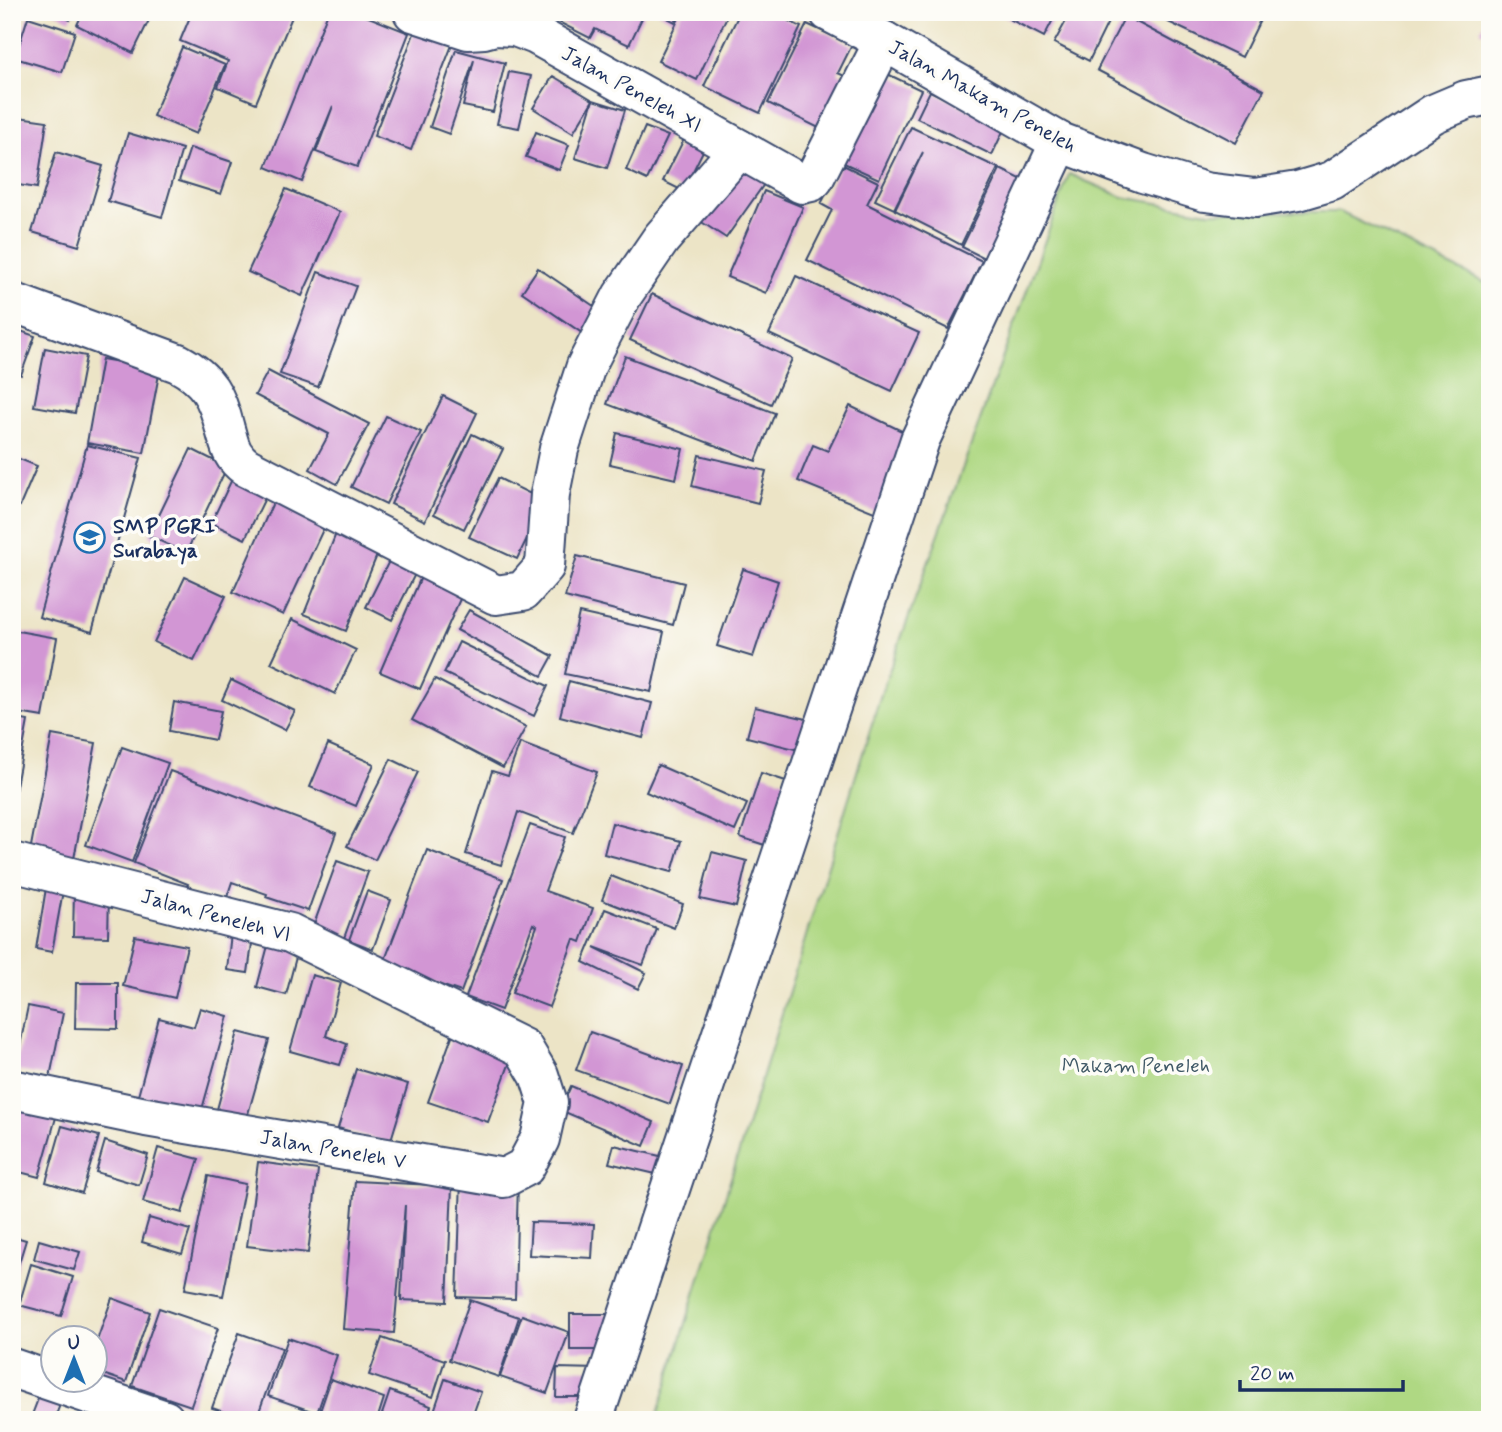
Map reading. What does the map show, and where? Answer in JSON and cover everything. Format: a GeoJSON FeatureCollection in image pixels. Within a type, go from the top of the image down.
{"type":"FeatureCollection","features":[{"type":"Feature","properties":{"kind":"street","name":"Jalan Peneleh XI"},"geometry":{"type":"LineString","coordinates":[[413,12],[468,30],[495,26],[515,27],[536,34],[802,184],[814,179],[884,41]]}},
{"type":"Feature","properties":{"kind":"street","name":"Jalan Makam Peneleh"},"geometry":{"type":"LineString","coordinates":[[829,12],[1060,142],[1143,173],[1205,192],[1255,198],[1297,191],[1332,181],[1433,114],[1466,100],[1490,94]]}},
{"type":"Feature","properties":{"kind":"street"},"geometry":{"type":"LineString","coordinates":[[593,1420],[920,440],[1060,142]]}},
{"type":"Feature","properties":{"kind":"street"},"geometry":{"type":"LineString","coordinates":[[12,302],[178,363],[195,372],[205,382],[216,402],[236,459],[246,467],[496,595],[523,591],[545,566],[550,494],[559,449],[586,366],[622,296],[661,239],[739,149]]}},
{"type":"Feature","properties":{"kind":"street","name":"Jalan Peneleh VI"},"geometry":{"type":"LineString","coordinates":[[12,862],[290,933],[523,1048]]}},
{"type":"Feature","properties":{"kind":"street","name":"Jalan Peneleh V"},"geometry":{"type":"LineString","coordinates":[[12,1089],[146,1117],[504,1178],[525,1167],[540,1139],[548,1103],[539,1075],[523,1048]]}},
{"type":"Feature","properties":{"kind":"street"},"geometry":{"type":"LineString","coordinates":[[12,1368],[166,1420]]}},
{"type":"Feature","properties":{"kind":"green space","name":"Makam Peneleh"},"geometry":{"type":"Polygon","coordinates":[[[1069,174],[1123,197],[1208,212],[1340,212],[1490,285],[1490,1420],[656,1420],[883,688],[1069,174]]]}},
{"type":"Feature","properties":{"kind":"building"},"geometry":{"type":"Polygon","coordinates":[[[54,12],[74,12],[70,20],[54,12]]]}},
{"type":"Feature","properties":{"kind":"building"},"geometry":{"type":"Polygon","coordinates":[[[83,12],[153,12],[133,53],[77,25],[83,12]]]}},
{"type":"Feature","properties":{"kind":"building"},"geometry":{"type":"Polygon","coordinates":[[[192,12],[294,12],[256,103],[218,87],[228,61],[180,41],[192,12]]]}},
{"type":"Feature","properties":{"kind":"building"},"geometry":{"type":"Polygon","coordinates":[[[328,12],[356,12],[409,33],[357,167],[316,152],[333,106],[302,182],[266,167],[328,12]]]}},
{"type":"Feature","properties":{"kind":"building"},"geometry":{"type":"Polygon","coordinates":[[[534,12],[645,12],[629,45],[595,29],[590,38],[534,12]]]}},
{"type":"Feature","properties":{"kind":"building"},"geometry":{"type":"Polygon","coordinates":[[[656,12],[680,12],[675,22],[656,12]]]}},
{"type":"Feature","properties":{"kind":"building"},"geometry":{"type":"Polygon","coordinates":[[[682,12],[729,12],[697,80],[658,61],[682,12]]]}},
{"type":"Feature","properties":{"kind":"building"},"geometry":{"type":"Polygon","coordinates":[[[740,12],[771,12],[801,27],[760,113],[704,86],[740,12]]]}},
{"type":"Feature","properties":{"kind":"building"},"geometry":{"type":"Polygon","coordinates":[[[996,12],[1057,12],[1044,37],[996,12]]]}},
{"type":"Feature","properties":{"kind":"building"},"geometry":{"type":"Polygon","coordinates":[[[1071,12],[1113,12],[1089,61],[1054,43],[1071,12]]]}},
{"type":"Feature","properties":{"kind":"building"},"geometry":{"type":"Polygon","coordinates":[[[1166,12],[1264,12],[1242,57],[1162,19],[1166,12]]]}},
{"type":"Feature","properties":{"kind":"building"},"geometry":{"type":"Polygon","coordinates":[[[1490,12],[1490,36],[1480,31],[1490,12]]]}},
{"type":"Feature","properties":{"kind":"building"},"geometry":{"type":"Polygon","coordinates":[[[1125,16],[1264,90],[1236,143],[1097,70],[1125,16]]]}},
{"type":"Feature","properties":{"kind":"building"},"geometry":{"type":"Polygon","coordinates":[[[28,17],[75,32],[62,72],[15,58],[28,17]]]}},
{"type":"Feature","properties":{"kind":"building"},"geometry":{"type":"Polygon","coordinates":[[[807,24],[852,45],[838,73],[853,80],[827,132],[768,103],[807,24]]]}},
{"type":"Feature","properties":{"kind":"building"},"geometry":{"type":"Polygon","coordinates":[[[415,31],[452,45],[411,150],[374,136],[415,31]]]}},
{"type":"Feature","properties":{"kind":"building"},"geometry":{"type":"Polygon","coordinates":[[[182,47],[225,65],[196,134],[153,116],[182,47]]]}},
{"type":"Feature","properties":{"kind":"building"},"geometry":{"type":"Polygon","coordinates":[[[456,50],[505,63],[493,112],[463,106],[474,60],[449,134],[430,127],[456,50]]]}},
{"type":"Feature","properties":{"kind":"building"},"geometry":{"type":"Polygon","coordinates":[[[877,69],[921,90],[879,179],[833,158],[877,69]]]}},
{"type":"Feature","properties":{"kind":"building"},"geometry":{"type":"Polygon","coordinates":[[[509,72],[531,76],[519,128],[497,124],[509,72]]]}},
{"type":"Feature","properties":{"kind":"building"},"geometry":{"type":"Polygon","coordinates":[[[553,76],[593,100],[573,133],[533,108],[553,76]]]}},
{"type":"Feature","properties":{"kind":"building"},"geometry":{"type":"Polygon","coordinates":[[[930,91],[1005,127],[992,155],[917,118],[930,91]]]}},
{"type":"Feature","properties":{"kind":"building"},"geometry":{"type":"Polygon","coordinates":[[[593,100],[625,110],[607,168],[575,158],[593,100]]]}},
{"type":"Feature","properties":{"kind":"building"},"geometry":{"type":"Polygon","coordinates":[[[12,116],[47,121],[37,188],[12,184],[12,116]]]}},
{"type":"Feature","properties":{"kind":"building"},"geometry":{"type":"Polygon","coordinates":[[[645,127],[668,136],[647,180],[626,170],[645,127]]]}},
{"type":"Feature","properties":{"kind":"building"},"geometry":{"type":"Polygon","coordinates":[[[911,127],[998,168],[961,245],[895,210],[923,152],[894,209],[875,200],[911,127]]]}},
{"type":"Feature","properties":{"kind":"building"},"geometry":{"type":"Polygon","coordinates":[[[536,132],[569,145],[559,170],[526,157],[536,132]]]}},
{"type":"Feature","properties":{"kind":"building"},"geometry":{"type":"Polygon","coordinates":[[[128,133],[182,149],[162,217],[108,201],[128,133]]]}},
{"type":"Feature","properties":{"kind":"building"},"geometry":{"type":"Polygon","coordinates":[[[684,139],[704,149],[683,191],[663,181],[684,139]]]}},
{"type":"Feature","properties":{"kind":"building"},"geometry":{"type":"Polygon","coordinates":[[[190,148],[232,162],[221,194],[179,181],[190,148]]]}},
{"type":"Feature","properties":{"kind":"building"},"geometry":{"type":"Polygon","coordinates":[[[56,152],[103,166],[79,246],[32,232],[56,152]]]}},
{"type":"Feature","properties":{"kind":"building"},"geometry":{"type":"Polygon","coordinates":[[[737,160],[767,180],[726,238],[697,219],[737,160]]]}},
{"type":"Feature","properties":{"kind":"building"},"geometry":{"type":"Polygon","coordinates":[[[841,164],[878,182],[867,204],[982,261],[948,329],[807,260],[832,210],[821,204],[841,164]]]}},
{"type":"Feature","properties":{"kind":"building"},"geometry":{"type":"Polygon","coordinates":[[[1000,169],[1031,184],[992,262],[962,247],[1000,169]]]}},
{"type":"Feature","properties":{"kind":"building"},"geometry":{"type":"Polygon","coordinates":[[[286,189],[340,212],[302,296],[248,272],[286,189]]]}},
{"type":"Feature","properties":{"kind":"building"},"geometry":{"type":"Polygon","coordinates":[[[764,191],[803,207],[766,293],[727,277],[764,191]]]}},
{"type":"Feature","properties":{"kind":"building"},"geometry":{"type":"Polygon","coordinates":[[[538,268],[601,311],[585,335],[522,292],[538,268]]]}},
{"type":"Feature","properties":{"kind":"building"},"geometry":{"type":"Polygon","coordinates":[[[318,272],[356,286],[318,387],[280,374],[318,272]]]}},
{"type":"Feature","properties":{"kind":"building"},"geometry":{"type":"Polygon","coordinates":[[[796,276],[919,333],[892,391],[769,334],[796,276]]]}},
{"type":"Feature","properties":{"kind":"building"},"geometry":{"type":"Polygon","coordinates":[[[652,294],[792,359],[771,404],[630,340],[652,294]]]}},
{"type":"Feature","properties":{"kind":"building"},"geometry":{"type":"Polygon","coordinates":[[[12,328],[35,336],[21,375],[12,371],[12,328]]]}},
{"type":"Feature","properties":{"kind":"building"},"geometry":{"type":"Polygon","coordinates":[[[45,348],[86,356],[75,413],[34,406],[45,348]]]}},
{"type":"Feature","properties":{"kind":"building"},"geometry":{"type":"Polygon","coordinates":[[[625,356],[775,413],[756,461],[607,404],[625,356]]]}},
{"type":"Feature","properties":{"kind":"building"},"geometry":{"type":"Polygon","coordinates":[[[102,359],[160,369],[144,453],[87,443],[102,359]]]}},
{"type":"Feature","properties":{"kind":"building"},"geometry":{"type":"Polygon","coordinates":[[[268,371],[369,424],[337,484],[310,469],[329,434],[255,395],[268,371]]]}},
{"type":"Feature","properties":{"kind":"building"},"geometry":{"type":"Polygon","coordinates":[[[443,396],[477,413],[425,521],[391,504],[443,396]]]}},
{"type":"Feature","properties":{"kind":"building"},"geometry":{"type":"Polygon","coordinates":[[[850,406],[908,434],[888,476],[893,478],[879,514],[798,481],[813,445],[828,451],[850,406]]]}},
{"type":"Feature","properties":{"kind":"building"},"geometry":{"type":"Polygon","coordinates":[[[386,416],[421,432],[386,504],[351,487],[386,416]]]}},
{"type":"Feature","properties":{"kind":"building"},"geometry":{"type":"Polygon","coordinates":[[[617,433],[683,449],[676,479],[610,464],[617,433]]]}},
{"type":"Feature","properties":{"kind":"building"},"geometry":{"type":"Polygon","coordinates":[[[472,434],[503,449],[464,529],[434,514],[472,434]]]}},
{"type":"Feature","properties":{"kind":"building"},"geometry":{"type":"Polygon","coordinates":[[[87,445],[141,458],[92,632],[39,617],[87,445]]]}},
{"type":"Feature","properties":{"kind":"building"},"geometry":{"type":"Polygon","coordinates":[[[191,449],[227,467],[186,553],[149,536],[191,449]]]}},
{"type":"Feature","properties":{"kind":"building"},"geometry":{"type":"Polygon","coordinates":[[[699,455],[766,471],[758,503],[692,486],[699,455]]]}},
{"type":"Feature","properties":{"kind":"building"},"geometry":{"type":"Polygon","coordinates":[[[12,456],[37,466],[20,506],[12,503],[12,456]]]}},
{"type":"Feature","properties":{"kind":"building"},"geometry":{"type":"Polygon","coordinates":[[[233,477],[267,494],[245,539],[211,523],[233,477]]]}},
{"type":"Feature","properties":{"kind":"building"},"geometry":{"type":"Polygon","coordinates":[[[498,478],[545,501],[517,559],[469,537],[498,478]]]}},
{"type":"Feature","properties":{"kind":"building"},"geometry":{"type":"Polygon","coordinates":[[[275,498],[327,521],[283,615],[233,592],[275,498]]]}},
{"type":"Feature","properties":{"kind":"building"},"geometry":{"type":"Polygon","coordinates":[[[339,526],[382,543],[346,631],[304,614],[339,526]]]}},
{"type":"Feature","properties":{"kind":"building"},"geometry":{"type":"Polygon","coordinates":[[[393,553],[419,566],[392,620],[366,607],[393,553]]]}},
{"type":"Feature","properties":{"kind":"building"},"geometry":{"type":"Polygon","coordinates":[[[577,556],[684,583],[673,625],[565,597],[577,556]]]}},
{"type":"Feature","properties":{"kind":"building"},"geometry":{"type":"Polygon","coordinates":[[[427,563],[468,581],[420,689],[380,672],[427,563]]]}},
{"type":"Feature","properties":{"kind":"building"},"geometry":{"type":"Polygon","coordinates":[[[743,569],[778,581],[753,657],[717,646],[743,569]]]}},
{"type":"Feature","properties":{"kind":"building"},"geometry":{"type":"Polygon","coordinates":[[[185,577],[226,596],[194,661],[154,642],[185,577]]]}},
{"type":"Feature","properties":{"kind":"building"},"geometry":{"type":"Polygon","coordinates":[[[469,610],[553,656],[542,676],[457,630],[469,610]]]}},
{"type":"Feature","properties":{"kind":"building"},"geometry":{"type":"Polygon","coordinates":[[[579,613],[664,632],[651,692],[565,674],[579,613]]]}},
{"type":"Feature","properties":{"kind":"building"},"geometry":{"type":"Polygon","coordinates":[[[292,619],[356,650],[335,694],[271,663],[292,619]]]}},
{"type":"Feature","properties":{"kind":"building"},"geometry":{"type":"Polygon","coordinates":[[[12,630],[57,638],[43,717],[12,712],[12,630]]]}},
{"type":"Feature","properties":{"kind":"building"},"geometry":{"type":"Polygon","coordinates":[[[459,642],[548,686],[534,716],[444,673],[459,642]]]}},
{"type":"Feature","properties":{"kind":"building"},"geometry":{"type":"Polygon","coordinates":[[[435,679],[526,727],[503,768],[412,720],[435,679]]]}},
{"type":"Feature","properties":{"kind":"building"},"geometry":{"type":"Polygon","coordinates":[[[231,680],[295,711],[285,730],[222,700],[231,680]]]}},
{"type":"Feature","properties":{"kind":"building"},"geometry":{"type":"Polygon","coordinates":[[[569,681],[652,703],[643,738],[560,716],[569,681]]]}},
{"type":"Feature","properties":{"kind":"building"},"geometry":{"type":"Polygon","coordinates":[[[174,702],[221,711],[215,740],[169,731],[174,702]]]}},
{"type":"Feature","properties":{"kind":"building"},"geometry":{"type":"Polygon","coordinates":[[[755,707],[811,720],[803,751],[747,737],[755,707]]]}},
{"type":"Feature","properties":{"kind":"building"},"geometry":{"type":"Polygon","coordinates":[[[12,718],[28,721],[14,797],[12,797],[12,718]]]}},
{"type":"Feature","properties":{"kind":"building"},"geometry":{"type":"Polygon","coordinates":[[[52,735],[96,743],[73,864],[29,857],[52,735]]]}},
{"type":"Feature","properties":{"kind":"building"},"geometry":{"type":"Polygon","coordinates":[[[520,743],[597,772],[573,833],[518,812],[501,865],[466,854],[492,771],[508,776],[520,743]]]}},
{"type":"Feature","properties":{"kind":"building"},"geometry":{"type":"Polygon","coordinates":[[[328,744],[374,764],[356,806],[310,787],[328,744]]]}},
{"type":"Feature","properties":{"kind":"building"},"geometry":{"type":"Polygon","coordinates":[[[122,747],[168,763],[132,862],[86,845],[122,747]]]}},
{"type":"Feature","properties":{"kind":"building"},"geometry":{"type":"Polygon","coordinates":[[[391,759],[418,772],[375,860],[347,846],[391,759]]]}},
{"type":"Feature","properties":{"kind":"building"},"geometry":{"type":"Polygon","coordinates":[[[658,765],[747,804],[735,831],[646,792],[658,765]]]}},
{"type":"Feature","properties":{"kind":"building"},"geometry":{"type":"Polygon","coordinates":[[[170,771],[336,833],[308,911],[232,882],[226,900],[134,863],[170,771]]]}},
{"type":"Feature","properties":{"kind":"building"},"geometry":{"type":"Polygon","coordinates":[[[761,773],[798,785],[777,849],[740,837],[761,773]]]}},
{"type":"Feature","properties":{"kind":"building"},"geometry":{"type":"Polygon","coordinates":[[[612,823],[681,841],[672,872],[604,854],[612,823]]]}},
{"type":"Feature","properties":{"kind":"building"},"geometry":{"type":"Polygon","coordinates":[[[530,825],[565,837],[545,891],[593,908],[581,942],[574,939],[549,1007],[512,993],[537,926],[533,924],[501,1010],[466,997],[530,825]]]}},
{"type":"Feature","properties":{"kind":"building"},"geometry":{"type":"Polygon","coordinates":[[[427,850],[503,879],[461,992],[383,965],[427,850]]]}},
{"type":"Feature","properties":{"kind":"building"},"geometry":{"type":"Polygon","coordinates":[[[712,852],[747,861],[736,907],[700,899],[712,852]]]}},
{"type":"Feature","properties":{"kind":"building"},"geometry":{"type":"Polygon","coordinates":[[[337,861],[368,872],[344,938],[313,927],[337,861]]]}},
{"type":"Feature","properties":{"kind":"building"},"geometry":{"type":"Polygon","coordinates":[[[611,876],[683,904],[674,928],[602,900],[611,876]]]}},
{"type":"Feature","properties":{"kind":"building"},"geometry":{"type":"Polygon","coordinates":[[[47,882],[64,885],[52,952],[36,949],[47,882]]]}},
{"type":"Feature","properties":{"kind":"building"},"geometry":{"type":"Polygon","coordinates":[[[367,891],[391,900],[373,949],[349,940],[367,891]]]}},
{"type":"Feature","properties":{"kind":"building"},"geometry":{"type":"Polygon","coordinates":[[[74,892],[109,893],[108,937],[73,936],[74,892]]]}},
{"type":"Feature","properties":{"kind":"building"},"geometry":{"type":"Polygon","coordinates":[[[605,909],[657,929],[643,965],[594,947],[646,973],[638,989],[583,962],[605,909]]]}},
{"type":"Feature","properties":{"kind":"building"},"geometry":{"type":"Polygon","coordinates":[[[231,933],[253,936],[248,973],[227,970],[231,933]]]}},
{"type":"Feature","properties":{"kind":"building"},"geometry":{"type":"Polygon","coordinates":[[[135,936],[187,946],[175,998],[123,986],[135,936]]]}},
{"type":"Feature","properties":{"kind":"building"},"geometry":{"type":"Polygon","coordinates":[[[270,938],[299,946],[286,995],[257,987],[270,938]]]}},
{"type":"Feature","properties":{"kind":"building"},"geometry":{"type":"Polygon","coordinates":[[[312,975],[341,983],[326,1036],[347,1044],[340,1065],[290,1051],[312,975]]]}},
{"type":"Feature","properties":{"kind":"building"},"geometry":{"type":"Polygon","coordinates":[[[76,983],[118,983],[118,1029],[75,1028],[76,983]]]}},
{"type":"Feature","properties":{"kind":"building"},"geometry":{"type":"Polygon","coordinates":[[[28,1006],[63,1013],[50,1077],[15,1070],[28,1006]]]}},
{"type":"Feature","properties":{"kind":"building"},"geometry":{"type":"Polygon","coordinates":[[[200,1008],[228,1016],[201,1113],[138,1096],[159,1018],[194,1027],[200,1008]]]}},
{"type":"Feature","properties":{"kind":"building"},"geometry":{"type":"Polygon","coordinates":[[[455,1028],[515,1048],[488,1122],[428,1102],[455,1028]]]}},
{"type":"Feature","properties":{"kind":"building"},"geometry":{"type":"Polygon","coordinates":[[[238,1032],[269,1040],[246,1121],[216,1113],[238,1032]]]}},
{"type":"Feature","properties":{"kind":"building"},"geometry":{"type":"Polygon","coordinates":[[[590,1032],[683,1066],[670,1104],[576,1070],[590,1032]]]}},
{"type":"Feature","properties":{"kind":"building"},"geometry":{"type":"Polygon","coordinates":[[[356,1069],[408,1084],[390,1143],[338,1128],[356,1069]]]}},
{"type":"Feature","properties":{"kind":"building"},"geometry":{"type":"Polygon","coordinates":[[[571,1086],[654,1122],[644,1146],[560,1110],[571,1086]]]}},
{"type":"Feature","properties":{"kind":"building"},"geometry":{"type":"Polygon","coordinates":[[[22,1103],[57,1114],[39,1177],[12,1170],[12,1137],[22,1103]]]}},
{"type":"Feature","properties":{"kind":"building"},"geometry":{"type":"Polygon","coordinates":[[[62,1126],[99,1136],[82,1193],[46,1182],[62,1126]]]}},
{"type":"Feature","properties":{"kind":"building"},"geometry":{"type":"Polygon","coordinates":[[[105,1141],[148,1155],[139,1185],[96,1172],[105,1141]]]}},
{"type":"Feature","properties":{"kind":"building"},"geometry":{"type":"Polygon","coordinates":[[[614,1145],[664,1157],[660,1175],[609,1163],[614,1145]]]}},
{"type":"Feature","properties":{"kind":"building"},"geometry":{"type":"Polygon","coordinates":[[[158,1148],[199,1159],[182,1213],[143,1202],[158,1148]]]}},
{"type":"Feature","properties":{"kind":"building"},"geometry":{"type":"Polygon","coordinates":[[[258,1162],[318,1170],[308,1253],[247,1246],[258,1162]]]}},
{"type":"Feature","properties":{"kind":"building"},"geometry":{"type":"Polygon","coordinates":[[[208,1176],[245,1184],[223,1296],[185,1289],[208,1176]]]}},
{"type":"Feature","properties":{"kind":"building"},"geometry":{"type":"Polygon","coordinates":[[[461,1179],[518,1181],[515,1299],[457,1297],[461,1179]]]}},
{"type":"Feature","properties":{"kind":"building"},"geometry":{"type":"Polygon","coordinates":[[[355,1181],[452,1186],[447,1302],[401,1300],[405,1205],[394,1333],[343,1329],[355,1181]]]}},
{"type":"Feature","properties":{"kind":"building"},"geometry":{"type":"Polygon","coordinates":[[[149,1218],[190,1230],[182,1254],[142,1242],[149,1218]]]}},
{"type":"Feature","properties":{"kind":"building"},"geometry":{"type":"Polygon","coordinates":[[[531,1222],[594,1224],[592,1258],[529,1255],[531,1222]]]}},
{"type":"Feature","properties":{"kind":"building"},"geometry":{"type":"Polygon","coordinates":[[[12,1236],[26,1240],[13,1282],[12,1282],[12,1236]]]}},
{"type":"Feature","properties":{"kind":"building"},"geometry":{"type":"Polygon","coordinates":[[[39,1240],[80,1252],[74,1270],[34,1259],[39,1240]]]}},
{"type":"Feature","properties":{"kind":"building"},"geometry":{"type":"Polygon","coordinates":[[[31,1264],[73,1277],[61,1316],[19,1305],[31,1264]]]}},
{"type":"Feature","properties":{"kind":"building"},"geometry":{"type":"Polygon","coordinates":[[[112,1298],[150,1312],[126,1382],[108,1376],[108,1324],[103,1324],[112,1298]]]}},
{"type":"Feature","properties":{"kind":"building"},"geometry":{"type":"Polygon","coordinates":[[[470,1300],[519,1317],[499,1377],[449,1360],[470,1300]]]}},
{"type":"Feature","properties":{"kind":"building"},"geometry":{"type":"Polygon","coordinates":[[[159,1308],[218,1328],[191,1406],[132,1386],[159,1308]]]}},
{"type":"Feature","properties":{"kind":"building"},"geometry":{"type":"Polygon","coordinates":[[[570,1314],[613,1314],[613,1350],[570,1350],[570,1314]]]}},
{"type":"Feature","properties":{"kind":"building"},"geometry":{"type":"Polygon","coordinates":[[[522,1315],[569,1332],[547,1393],[500,1377],[522,1315]]]}},
{"type":"Feature","properties":{"kind":"building"},"geometry":{"type":"Polygon","coordinates":[[[239,1333],[282,1348],[256,1420],[247,1420],[212,1408],[239,1333]]]}},
{"type":"Feature","properties":{"kind":"building"},"geometry":{"type":"Polygon","coordinates":[[[288,1338],[337,1355],[317,1413],[268,1396],[288,1338]]]}},
{"type":"Feature","properties":{"kind":"building"},"geometry":{"type":"Polygon","coordinates":[[[382,1338],[445,1360],[433,1397],[369,1375],[382,1338]]]}},
{"type":"Feature","properties":{"kind":"building"},"geometry":{"type":"Polygon","coordinates":[[[557,1368],[599,1369],[598,1397],[556,1397],[557,1368]]]}},
{"type":"Feature","properties":{"kind":"building"},"geometry":{"type":"Polygon","coordinates":[[[331,1379],[384,1398],[377,1420],[317,1420],[331,1379]]]}},
{"type":"Feature","properties":{"kind":"building"},"geometry":{"type":"Polygon","coordinates":[[[445,1379],[481,1392],[471,1420],[431,1420],[445,1379]]]}},
{"type":"Feature","properties":{"kind":"building"},"geometry":{"type":"Polygon","coordinates":[[[390,1391],[431,1406],[426,1420],[380,1420],[390,1391]]]}},
{"type":"Feature","properties":{"kind":"building"},"geometry":{"type":"Polygon","coordinates":[[[40,1394],[61,1402],[54,1420],[30,1420],[40,1394]]]}},
{"type":"Feature","properties":{"kind":"place","name":"SMP PGRI Surabaya"},"geometry":{"type":"Point","coordinates":[90,538]}}]}
